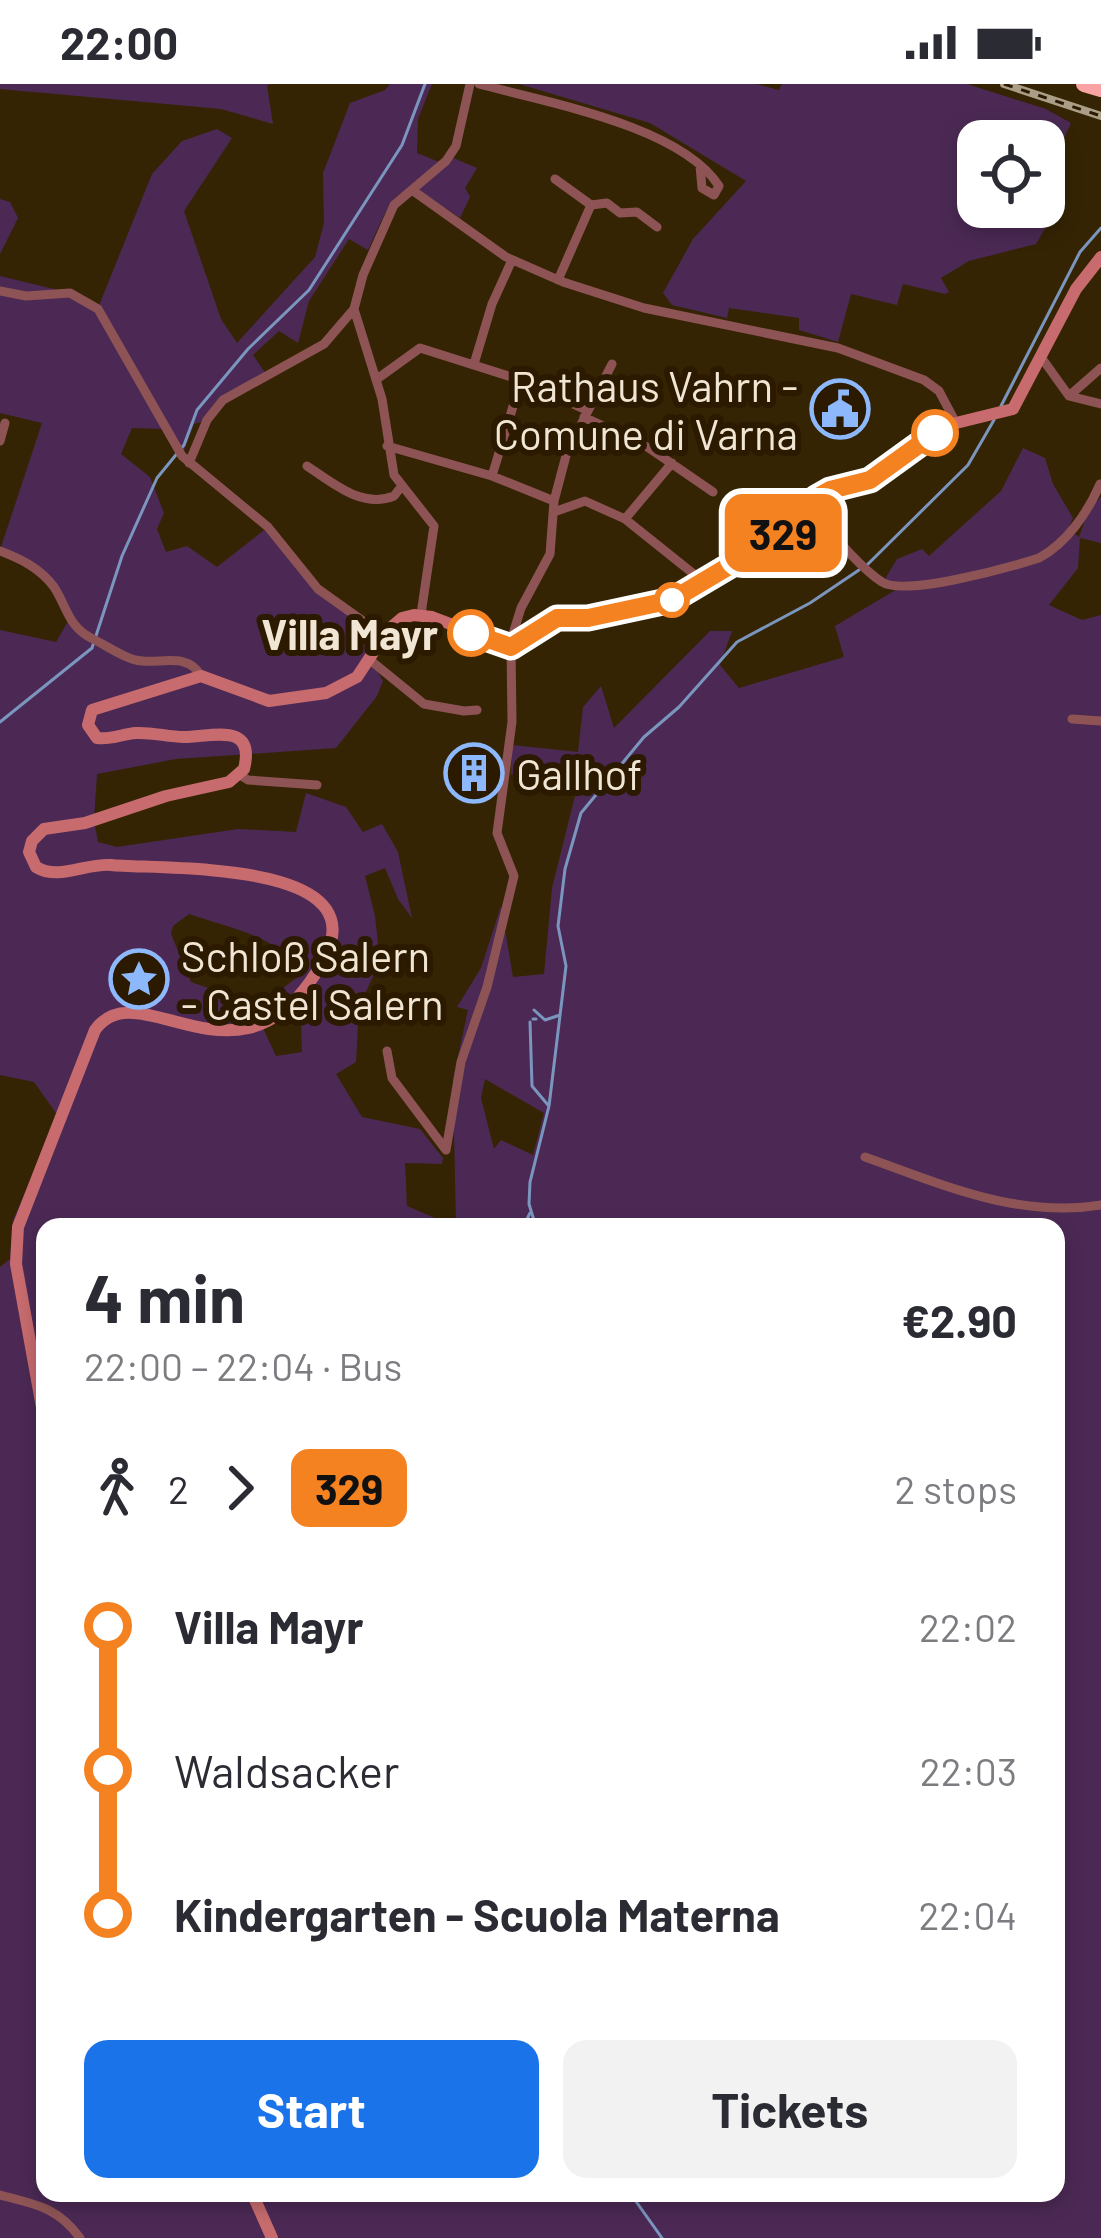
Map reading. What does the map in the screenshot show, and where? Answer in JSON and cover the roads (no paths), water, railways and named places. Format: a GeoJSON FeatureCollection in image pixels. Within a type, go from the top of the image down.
{"type":"FeatureCollection","features":[{"type":"Feature","properties":{"kind":"highway"},"geometry":{"type":"LineString","coordinates":[[1084,84],[1101,89]]}},
{"type":"Feature","properties":{"kind":"street"},"geometry":{"type":"LineString","coordinates":[[422,614],[434,526],[401,487],[389,462],[377,379],[354,308],[357,290],[394,205],[457,146],[474,84],[618,122],[654,137],[700,166]]}},
{"type":"Feature","properties":{"kind":"street"},"geometry":{"type":"LineString","coordinates":[[555,179],[591,205],[607,202],[620,213],[637,212],[657,226]]}},
{"type":"Feature","properties":{"kind":"street"},"geometry":{"type":"LineString","coordinates":[[412,190],[512,260],[558,280],[642,307],[804,339],[932,384],[956,423]]}},
{"type":"Feature","properties":{"kind":"street"},"geometry":{"type":"LineString","coordinates":[[558,280],[591,205]]}},
{"type":"Feature","properties":{"kind":"street"},"geometry":{"type":"LineString","coordinates":[[514,645],[557,618],[588,618],[659,605],[705,583],[766,544],[830,490],[870,480],[956,423],[1013,410],[1076,289],[1101,257]]}},
{"type":"Feature","properties":{"kind":"street"},"geometry":{"type":"LineString","coordinates":[[474,364],[492,304],[512,260]]}},
{"type":"Feature","properties":{"kind":"street"},"geometry":{"type":"LineString","coordinates":[[0,291],[26,296],[70,293],[98,309],[182,456],[268,527],[318,589],[384,635]]}},
{"type":"Feature","properties":{"kind":"street"},"geometry":{"type":"LineString","coordinates":[[182,456],[223,400],[324,344],[354,308]]}},
{"type":"Feature","properties":{"kind":"street"},"geometry":{"type":"LineString","coordinates":[[377,379],[420,348],[474,364],[551,392],[713,492]]}},
{"type":"Feature","properties":{"kind":"street"},"geometry":{"type":"LineString","coordinates":[[1041,357],[1069,396],[1101,404]]}},
{"type":"Feature","properties":{"kind":"street"},"geometry":{"type":"LineString","coordinates":[[387,1051],[392,1078],[446,1150],[461,1063],[487,987],[514,876],[497,833],[512,722],[512,637],[521,608],[550,554],[554,506],[567,452],[612,364]]}},
{"type":"Feature","properties":{"kind":"street"},"geometry":{"type":"LineString","coordinates":[[1069,396],[1101,368]]}},
{"type":"Feature","properties":{"kind":"street"},"geometry":{"type":"LineString","coordinates":[[492,476],[521,380]]}},
{"type":"Feature","properties":{"kind":"street"},"geometry":{"type":"LineString","coordinates":[[0,441],[5,423]]}},
{"type":"Feature","properties":{"kind":"street"},"geometry":{"type":"LineString","coordinates":[[387,446],[492,476],[554,506],[585,501],[625,519],[705,583]]}},
{"type":"Feature","properties":{"kind":"street"},"geometry":{"type":"LineString","coordinates":[[625,519],[672,463]]}},
{"type":"Feature","properties":{"kind":"street"},"geometry":{"type":"LineString","coordinates":[[307,466],[371,500],[394,496],[401,487]]}},
{"type":"Feature","properties":{"kind":"street"},"geometry":{"type":"LineString","coordinates":[[800,518],[818,525],[889,586],[905,588],[1040,558],[1068,536],[1100,484]]}},
{"type":"Feature","properties":{"kind":"street"},"geometry":{"type":"LineString","coordinates":[[0,551],[34,567],[50,581],[68,618],[88,636],[139,662],[166,659],[193,666],[200,676],[245,695],[282,701],[338,689],[357,677],[384,635],[402,618],[422,614],[514,645]]}},
{"type":"Feature","properties":{"kind":"street"},"geometry":{"type":"LineString","coordinates":[[370,660],[424,704],[477,710]]}},
{"type":"Feature","properties":{"kind":"street"},"geometry":{"type":"LineString","coordinates":[[36,1379],[16,1264],[18,1227],[99,1023],[124,1012],[216,1031],[262,1026],[300,996],[324,960],[332,931],[321,900],[290,883],[95,864],[46,874],[31,861],[32,842],[44,829],[85,823],[240,775],[247,761],[245,750],[228,734],[137,733],[108,740],[98,738],[88,725],[97,705],[122,702],[200,676]]}},
{"type":"Feature","properties":{"kind":"street"},"geometry":{"type":"LineString","coordinates":[[1072,719],[1101,721]]}},
{"type":"Feature","properties":{"kind":"street"},"geometry":{"type":"LineString","coordinates":[[240,775],[248,780],[317,785]]}},
{"type":"Feature","properties":{"kind":"street"},"geometry":{"type":"LineString","coordinates":[[865,1157],[968,1192],[1038,1208],[1101,1205]]}},
{"type":"Feature","properties":{"kind":"street"},"geometry":{"type":"LineString","coordinates":[[0,2195],[40,2203],[80,2238]]}},
{"type":"Feature","properties":{"kind":"street"},"geometry":{"type":"LineString","coordinates":[[256,2202],[272,2238]]}},
{"type":"Feature","properties":{"kind":"waterway"},"geometry":{"type":"LineString","coordinates":[[0,722],[92,648],[122,556],[157,478],[184,445],[197,410],[248,349],[309,290],[402,145],[425,84]]}},
{"type":"Feature","properties":{"kind":"waterway"},"geometry":{"type":"LineString","coordinates":[[1001,406],[1080,252],[1101,228]]}},
{"type":"Feature","properties":{"kind":"waterway"},"geometry":{"type":"LineString","coordinates":[[867,565],[968,465],[994,420]]}},
{"type":"Feature","properties":{"kind":"waterway"},"geometry":{"type":"LineString","coordinates":[[533,1218],[530,1182],[549,1106],[566,966],[558,926],[565,869],[581,813],[644,737],[679,707],[737,642],[859,570]]}},
{"type":"Feature","properties":{"kind":"waterway"},"geometry":{"type":"LineString","coordinates":[[534,1010],[545,1020],[560,1015]]}},
{"type":"Feature","properties":{"kind":"waterway"},"geometry":{"type":"LineString","coordinates":[[530,1022],[532,1086],[548,1105]]}},
{"type":"Feature","properties":{"kind":"waterway"},"geometry":{"type":"LineString","coordinates":[[528,1218],[530,1213]]}},
{"type":"Feature","properties":{"kind":"waterway"},"geometry":{"type":"LineString","coordinates":[[636,2202],[662,2238]]}},
{"type":"Feature","properties":{"kind":"railway"},"geometry":{"type":"LineString","coordinates":[[1004,84],[1101,116]]}},
{"type":"Feature","properties":{"kind":"place","name":"Rathaus Vahrn - Comune di Varna"},"geometry":{"type":"Point","coordinates":[840,409]}},
{"type":"Feature","properties":{"kind":"place","name":"Villa Mayr"},"geometry":{"type":"Point","coordinates":[471,633]}},
{"type":"Feature","properties":{"kind":"place","name":"Gallhof"},"geometry":{"type":"Point","coordinates":[474,773]}},
{"type":"Feature","properties":{"kind":"place","name":"Schloß Salern - Castel Salern"},"geometry":{"type":"Point","coordinates":[139,979]}}]}
